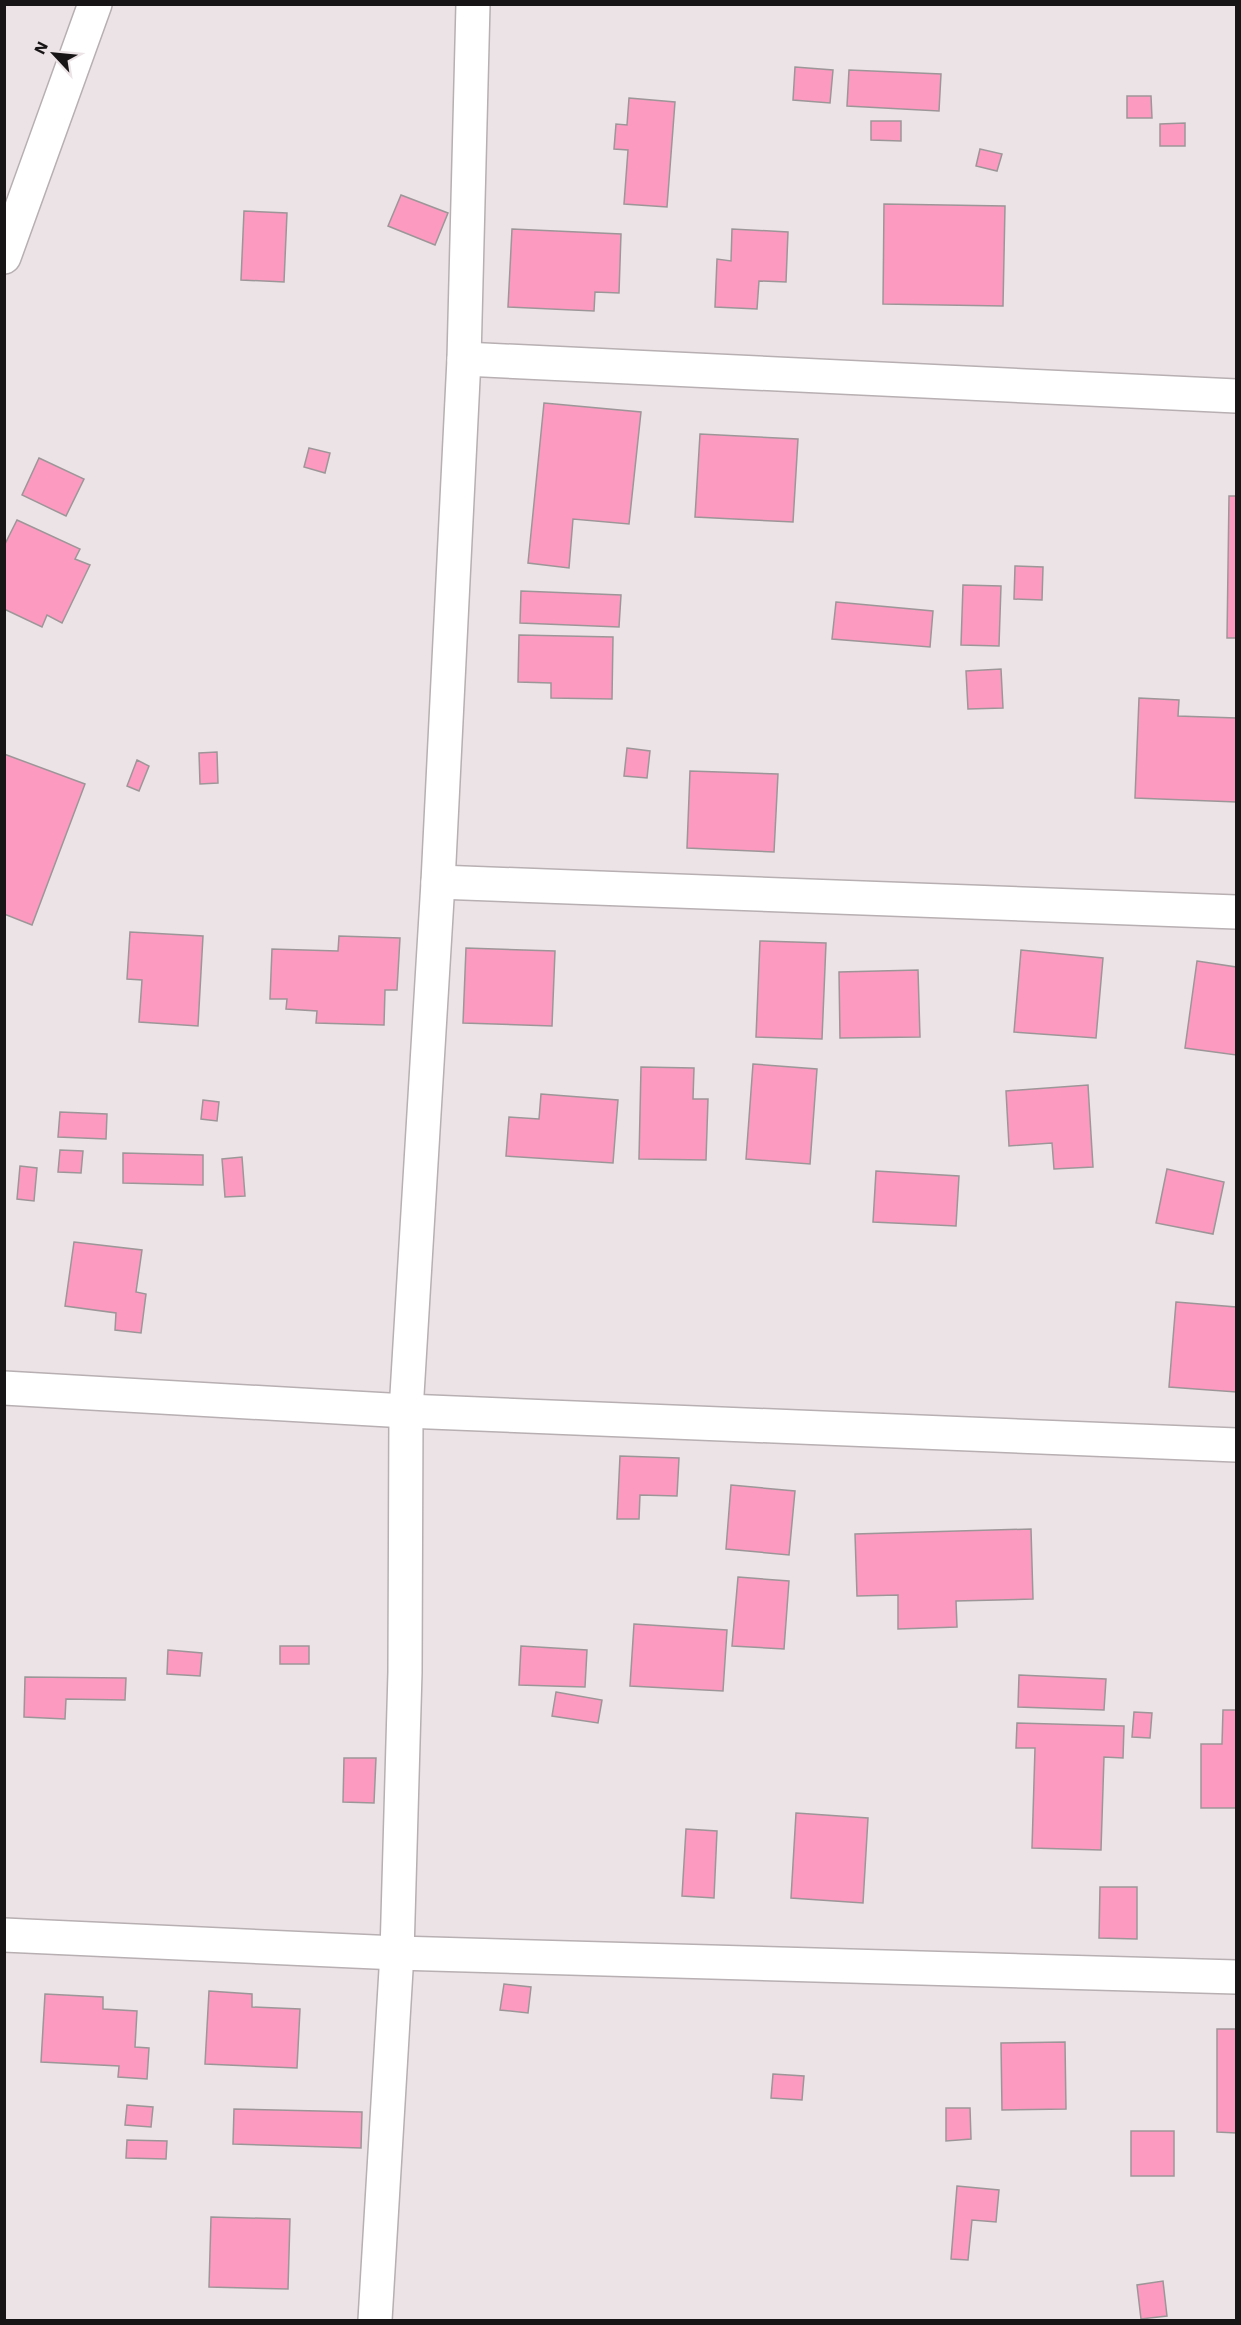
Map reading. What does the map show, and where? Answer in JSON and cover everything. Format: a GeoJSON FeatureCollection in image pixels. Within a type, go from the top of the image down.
{"type":"FeatureCollection","features":[{"type":"Feature","properties":{"kind":"street"},"geometry":{"type":"LineString","coordinates":[[4,257],[95,4]]}},
{"type":"Feature","properties":{"kind":"street"},"geometry":{"type":"LineString","coordinates":[[375,2320],[397,1953],[405,1672],[406,1411],[438,882],[464,359],[473,4]]}},
{"type":"Feature","properties":{"kind":"street"},"geometry":{"type":"LineString","coordinates":[[464,359],[1236,396]]}},
{"type":"Feature","properties":{"kind":"street"},"geometry":{"type":"LineString","coordinates":[[438,882],[1236,912]]}},
{"type":"Feature","properties":{"kind":"street"},"geometry":{"type":"LineString","coordinates":[[4,1388],[406,1411],[1236,1445]]}},
{"type":"Feature","properties":{"kind":"street"},"geometry":{"type":"LineString","coordinates":[[4,1935],[397,1953],[1236,1977]]}},
{"type":"Feature","properties":{"kind":"building"},"geometry":{"type":"Polygon","coordinates":[[[795,67],[833,70],[830,103],[793,100],[795,67]]]}},
{"type":"Feature","properties":{"kind":"building"},"geometry":{"type":"Polygon","coordinates":[[[849,70],[941,74],[939,111],[847,106],[849,70]]]}},
{"type":"Feature","properties":{"kind":"building"},"geometry":{"type":"Polygon","coordinates":[[[1127,96],[1151,96],[1152,118],[1127,118],[1127,96]]]}},
{"type":"Feature","properties":{"kind":"building"},"geometry":{"type":"Polygon","coordinates":[[[629,98],[675,102],[667,207],[624,204],[628,150],[614,149],[616,124],[627,125],[629,98]]]}},
{"type":"Feature","properties":{"kind":"building"},"geometry":{"type":"Polygon","coordinates":[[[871,121],[901,121],[901,141],[871,140],[871,121]]]}},
{"type":"Feature","properties":{"kind":"building"},"geometry":{"type":"Polygon","coordinates":[[[1185,123],[1185,146],[1160,146],[1160,124],[1185,123]]]}},
{"type":"Feature","properties":{"kind":"building"},"geometry":{"type":"Polygon","coordinates":[[[980,149],[1002,154],[997,171],[976,166],[980,149]]]}},
{"type":"Feature","properties":{"kind":"building"},"geometry":{"type":"Polygon","coordinates":[[[401,195],[448,213],[435,245],[388,226],[401,195]]]}},
{"type":"Feature","properties":{"kind":"building"},"geometry":{"type":"Polygon","coordinates":[[[884,204],[1005,206],[1003,306],[883,304],[884,204]]]}},
{"type":"Feature","properties":{"kind":"building"},"geometry":{"type":"Polygon","coordinates":[[[244,211],[287,213],[284,282],[241,280],[244,211]]]}},
{"type":"Feature","properties":{"kind":"building"},"geometry":{"type":"Polygon","coordinates":[[[512,229],[621,234],[619,293],[595,292],[594,311],[508,307],[512,229]]]}},
{"type":"Feature","properties":{"kind":"building"},"geometry":{"type":"Polygon","coordinates":[[[732,229],[788,232],[786,282],[759,281],[757,309],[715,307],[717,259],[731,261],[732,229]]]}},
{"type":"Feature","properties":{"kind":"building"},"geometry":{"type":"Polygon","coordinates":[[[544,403],[641,412],[629,524],[573,519],[569,568],[528,563],[544,403]]]}},
{"type":"Feature","properties":{"kind":"building"},"geometry":{"type":"Polygon","coordinates":[[[700,434],[798,439],[793,522],[695,517],[700,434]]]}},
{"type":"Feature","properties":{"kind":"building"},"geometry":{"type":"Polygon","coordinates":[[[309,448],[330,453],[325,473],[304,467],[309,448]]]}},
{"type":"Feature","properties":{"kind":"building"},"geometry":{"type":"Polygon","coordinates":[[[39,458],[84,479],[66,516],[22,495],[39,458]]]}},
{"type":"Feature","properties":{"kind":"building"},"geometry":{"type":"Polygon","coordinates":[[[1229,496],[1236,496],[1236,638],[1227,638],[1229,496]]]}},
{"type":"Feature","properties":{"kind":"building"},"geometry":{"type":"Polygon","coordinates":[[[17,520],[80,549],[75,559],[90,565],[62,623],[47,615],[42,627],[4,609],[4,546],[17,520]]]}},
{"type":"Feature","properties":{"kind":"building"},"geometry":{"type":"Polygon","coordinates":[[[1015,566],[1043,567],[1042,600],[1014,599],[1015,566]]]}},
{"type":"Feature","properties":{"kind":"building"},"geometry":{"type":"Polygon","coordinates":[[[963,585],[1001,586],[999,646],[961,645],[963,585]]]}},
{"type":"Feature","properties":{"kind":"building"},"geometry":{"type":"Polygon","coordinates":[[[521,591],[621,595],[619,627],[520,623],[521,591]]]}},
{"type":"Feature","properties":{"kind":"building"},"geometry":{"type":"Polygon","coordinates":[[[836,602],[933,611],[930,647],[832,639],[836,602]]]}},
{"type":"Feature","properties":{"kind":"building"},"geometry":{"type":"Polygon","coordinates":[[[519,635],[613,637],[612,699],[551,698],[551,683],[518,682],[519,635]]]}},
{"type":"Feature","properties":{"kind":"building"},"geometry":{"type":"Polygon","coordinates":[[[1001,669],[1003,708],[968,709],[966,671],[1001,669]]]}},
{"type":"Feature","properties":{"kind":"building"},"geometry":{"type":"Polygon","coordinates":[[[1139,698],[1179,700],[1178,716],[1236,718],[1236,802],[1135,798],[1139,698]]]}},
{"type":"Feature","properties":{"kind":"building"},"geometry":{"type":"Polygon","coordinates":[[[627,748],[650,751],[647,778],[624,776],[627,748]]]}},
{"type":"Feature","properties":{"kind":"building"},"geometry":{"type":"Polygon","coordinates":[[[217,752],[218,783],[200,784],[199,753],[217,752]]]}},
{"type":"Feature","properties":{"kind":"building"},"geometry":{"type":"Polygon","coordinates":[[[4,754],[85,784],[32,925],[4,914],[4,754]]]}},
{"type":"Feature","properties":{"kind":"building"},"geometry":{"type":"Polygon","coordinates":[[[137,760],[149,766],[139,791],[127,786],[137,760]]]}},
{"type":"Feature","properties":{"kind":"building"},"geometry":{"type":"Polygon","coordinates":[[[690,771],[778,774],[774,852],[687,848],[690,771]]]}},
{"type":"Feature","properties":{"kind":"building"},"geometry":{"type":"Polygon","coordinates":[[[130,932],[203,936],[198,1026],[139,1022],[142,980],[127,979],[130,932]]]}},
{"type":"Feature","properties":{"kind":"building"},"geometry":{"type":"Polygon","coordinates":[[[339,936],[400,938],[397,990],[385,990],[384,1025],[316,1023],[317,1011],[286,1009],[287,999],[270,999],[272,949],[338,951],[339,936]]]}},
{"type":"Feature","properties":{"kind":"building"},"geometry":{"type":"Polygon","coordinates":[[[760,941],[826,943],[822,1039],[756,1037],[760,941]]]}},
{"type":"Feature","properties":{"kind":"building"},"geometry":{"type":"Polygon","coordinates":[[[466,948],[555,951],[552,1026],[463,1023],[466,948]]]}},
{"type":"Feature","properties":{"kind":"building"},"geometry":{"type":"Polygon","coordinates":[[[1021,950],[1103,958],[1096,1038],[1014,1032],[1021,950]]]}},
{"type":"Feature","properties":{"kind":"building"},"geometry":{"type":"Polygon","coordinates":[[[1197,961],[1236,967],[1236,1055],[1185,1048],[1197,961]]]}},
{"type":"Feature","properties":{"kind":"building"},"geometry":{"type":"Polygon","coordinates":[[[918,970],[920,1037],[840,1038],[839,972],[918,970]]]}},
{"type":"Feature","properties":{"kind":"building"},"geometry":{"type":"Polygon","coordinates":[[[753,1064],[817,1069],[810,1164],[746,1159],[753,1064]]]}},
{"type":"Feature","properties":{"kind":"building"},"geometry":{"type":"Polygon","coordinates":[[[641,1067],[694,1068],[693,1099],[708,1099],[706,1160],[639,1159],[641,1067]]]}},
{"type":"Feature","properties":{"kind":"building"},"geometry":{"type":"Polygon","coordinates":[[[1088,1085],[1093,1167],[1054,1169],[1052,1143],[1009,1146],[1006,1091],[1088,1085]]]}},
{"type":"Feature","properties":{"kind":"building"},"geometry":{"type":"Polygon","coordinates":[[[541,1094],[618,1100],[613,1163],[506,1156],[509,1117],[539,1119],[541,1094]]]}},
{"type":"Feature","properties":{"kind":"building"},"geometry":{"type":"Polygon","coordinates":[[[203,1100],[219,1102],[217,1121],[201,1119],[203,1100]]]}},
{"type":"Feature","properties":{"kind":"building"},"geometry":{"type":"Polygon","coordinates":[[[60,1112],[107,1114],[106,1139],[58,1137],[60,1112]]]}},
{"type":"Feature","properties":{"kind":"building"},"geometry":{"type":"Polygon","coordinates":[[[60,1150],[83,1151],[81,1173],[58,1172],[60,1150]]]}},
{"type":"Feature","properties":{"kind":"building"},"geometry":{"type":"Polygon","coordinates":[[[123,1153],[203,1155],[203,1185],[123,1183],[123,1153]]]}},
{"type":"Feature","properties":{"kind":"building"},"geometry":{"type":"Polygon","coordinates":[[[242,1157],[245,1196],[225,1197],[222,1159],[242,1157]]]}},
{"type":"Feature","properties":{"kind":"building"},"geometry":{"type":"Polygon","coordinates":[[[20,1166],[37,1168],[34,1201],[17,1199],[20,1166]]]}},
{"type":"Feature","properties":{"kind":"building"},"geometry":{"type":"Polygon","coordinates":[[[1167,1169],[1224,1182],[1213,1234],[1156,1223],[1167,1169]]]}},
{"type":"Feature","properties":{"kind":"building"},"geometry":{"type":"Polygon","coordinates":[[[876,1171],[959,1176],[956,1226],[873,1222],[876,1171]]]}},
{"type":"Feature","properties":{"kind":"building"},"geometry":{"type":"Polygon","coordinates":[[[74,1242],[142,1250],[136,1292],[146,1294],[141,1333],[115,1330],[116,1313],[65,1306],[74,1242]]]}},
{"type":"Feature","properties":{"kind":"building"},"geometry":{"type":"Polygon","coordinates":[[[1176,1302],[1236,1307],[1236,1392],[1169,1387],[1176,1302]]]}},
{"type":"Feature","properties":{"kind":"building"},"geometry":{"type":"Polygon","coordinates":[[[620,1456],[679,1458],[677,1496],[640,1495],[639,1519],[617,1519],[620,1456]]]}},
{"type":"Feature","properties":{"kind":"building"},"geometry":{"type":"Polygon","coordinates":[[[731,1485],[795,1491],[789,1555],[726,1549],[731,1485]]]}},
{"type":"Feature","properties":{"kind":"building"},"geometry":{"type":"Polygon","coordinates":[[[1031,1529],[1033,1599],[956,1601],[957,1627],[898,1629],[898,1595],[857,1596],[855,1534],[1031,1529]]]}},
{"type":"Feature","properties":{"kind":"building"},"geometry":{"type":"Polygon","coordinates":[[[738,1577],[789,1581],[784,1649],[732,1646],[738,1577]]]}},
{"type":"Feature","properties":{"kind":"building"},"geometry":{"type":"Polygon","coordinates":[[[634,1624],[727,1630],[723,1691],[630,1686],[634,1624]]]}},
{"type":"Feature","properties":{"kind":"building"},"geometry":{"type":"Polygon","coordinates":[[[280,1646],[309,1646],[309,1664],[280,1664],[280,1646]]]}},
{"type":"Feature","properties":{"kind":"building"},"geometry":{"type":"Polygon","coordinates":[[[521,1646],[587,1650],[585,1687],[519,1685],[521,1646]]]}},
{"type":"Feature","properties":{"kind":"building"},"geometry":{"type":"Polygon","coordinates":[[[168,1650],[202,1653],[200,1676],[167,1674],[168,1650]]]}},
{"type":"Feature","properties":{"kind":"building"},"geometry":{"type":"Polygon","coordinates":[[[1019,1675],[1106,1679],[1104,1710],[1018,1707],[1019,1675]]]}},
{"type":"Feature","properties":{"kind":"building"},"geometry":{"type":"Polygon","coordinates":[[[25,1677],[126,1678],[125,1700],[66,1699],[65,1719],[24,1717],[25,1677]]]}},
{"type":"Feature","properties":{"kind":"building"},"geometry":{"type":"Polygon","coordinates":[[[556,1692],[602,1700],[598,1723],[552,1716],[556,1692]]]}},
{"type":"Feature","properties":{"kind":"building"},"geometry":{"type":"Polygon","coordinates":[[[1223,1710],[1236,1710],[1236,1808],[1201,1808],[1201,1744],[1222,1744],[1223,1710]]]}},
{"type":"Feature","properties":{"kind":"building"},"geometry":{"type":"Polygon","coordinates":[[[1134,1712],[1152,1713],[1150,1738],[1132,1737],[1134,1712]]]}},
{"type":"Feature","properties":{"kind":"building"},"geometry":{"type":"Polygon","coordinates":[[[1017,1723],[1124,1726],[1123,1758],[1104,1757],[1101,1850],[1032,1848],[1035,1748],[1016,1748],[1017,1723]]]}},
{"type":"Feature","properties":{"kind":"building"},"geometry":{"type":"Polygon","coordinates":[[[344,1758],[376,1758],[374,1803],[343,1802],[344,1758]]]}},
{"type":"Feature","properties":{"kind":"building"},"geometry":{"type":"Polygon","coordinates":[[[796,1813],[868,1818],[863,1903],[791,1898],[796,1813]]]}},
{"type":"Feature","properties":{"kind":"building"},"geometry":{"type":"Polygon","coordinates":[[[686,1829],[717,1831],[714,1898],[682,1896],[686,1829]]]}},
{"type":"Feature","properties":{"kind":"building"},"geometry":{"type":"Polygon","coordinates":[[[1100,1887],[1137,1887],[1137,1939],[1099,1938],[1100,1887]]]}},
{"type":"Feature","properties":{"kind":"building"},"geometry":{"type":"Polygon","coordinates":[[[504,1984],[531,1987],[528,2013],[500,2010],[504,1984]]]}},
{"type":"Feature","properties":{"kind":"building"},"geometry":{"type":"Polygon","coordinates":[[[209,1991],[252,1994],[252,2007],[300,2009],[297,2068],[205,2064],[209,1991]]]}},
{"type":"Feature","properties":{"kind":"building"},"geometry":{"type":"Polygon","coordinates":[[[45,1994],[103,1997],[103,2009],[137,2011],[135,2047],[149,2048],[147,2079],[118,2077],[119,2066],[41,2062],[45,1994]]]}},
{"type":"Feature","properties":{"kind":"building"},"geometry":{"type":"Polygon","coordinates":[[[1217,2029],[1236,2029],[1236,2133],[1217,2132],[1217,2029]]]}},
{"type":"Feature","properties":{"kind":"building"},"geometry":{"type":"Polygon","coordinates":[[[1065,2042],[1066,2109],[1002,2110],[1001,2043],[1065,2042]]]}},
{"type":"Feature","properties":{"kind":"building"},"geometry":{"type":"Polygon","coordinates":[[[773,2074],[804,2076],[802,2100],[771,2098],[773,2074]]]}},
{"type":"Feature","properties":{"kind":"building"},"geometry":{"type":"Polygon","coordinates":[[[127,2105],[153,2107],[151,2127],[125,2125],[127,2105]]]}},
{"type":"Feature","properties":{"kind":"building"},"geometry":{"type":"Polygon","coordinates":[[[946,2108],[970,2108],[971,2139],[946,2141],[946,2108]]]}},
{"type":"Feature","properties":{"kind":"building"},"geometry":{"type":"Polygon","coordinates":[[[234,2109],[362,2112],[361,2148],[233,2144],[234,2109]]]}},
{"type":"Feature","properties":{"kind":"building"},"geometry":{"type":"Polygon","coordinates":[[[1131,2131],[1174,2131],[1174,2176],[1131,2176],[1131,2131]]]}},
{"type":"Feature","properties":{"kind":"building"},"geometry":{"type":"Polygon","coordinates":[[[127,2140],[167,2141],[166,2159],[126,2158],[127,2140]]]}},
{"type":"Feature","properties":{"kind":"building"},"geometry":{"type":"Polygon","coordinates":[[[957,2186],[999,2190],[996,2222],[972,2220],[968,2260],[951,2259],[957,2186]]]}},
{"type":"Feature","properties":{"kind":"building"},"geometry":{"type":"Polygon","coordinates":[[[211,2217],[290,2219],[288,2289],[209,2287],[211,2217]]]}},
{"type":"Feature","properties":{"kind":"building"},"geometry":{"type":"Polygon","coordinates":[[[1163,2281],[1167,2316],[1141,2319],[1137,2285],[1163,2281]]]}}]}
